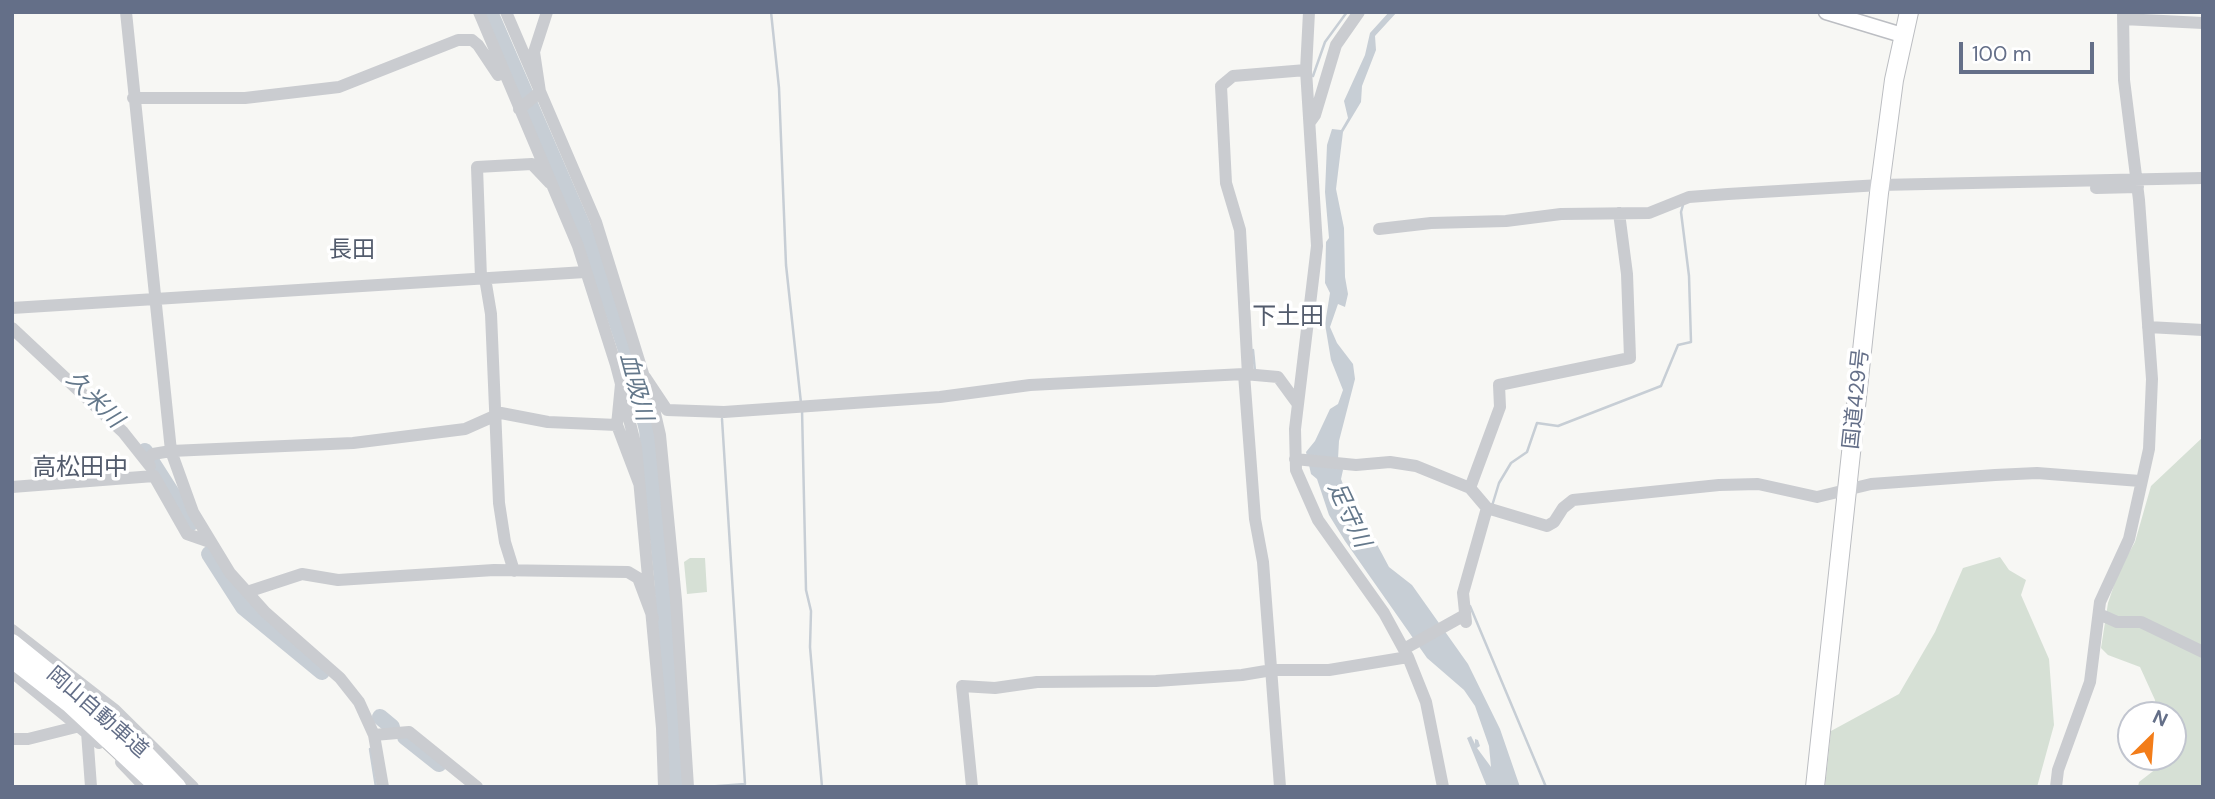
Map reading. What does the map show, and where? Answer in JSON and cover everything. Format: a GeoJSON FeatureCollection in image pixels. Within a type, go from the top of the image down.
{"type":"FeatureCollection","features":[{"type":"Feature","properties":{"kind":"highway","name":"国道429号"},"geometry":{"type":"LineString","coordinates":[[1815,787],[1880,188],[1902,35],[1909,12]]}},
{"type":"Feature","properties":{"kind":"highway","name":"岡山自動車道"},"geometry":{"type":"LineString","coordinates":[[12,643],[133,741],[177,787]]}},
{"type":"Feature","properties":{"kind":"highway","name":"岡山自動車道"},"geometry":{"type":"LineString","coordinates":[[12,659],[70,704],[159,787]]}},
{"type":"Feature","properties":{"kind":"main road"},"geometry":{"type":"LineString","coordinates":[[1826,12],[1902,35]]}},
{"type":"Feature","properties":{"kind":"street"},"geometry":{"type":"LineString","coordinates":[[126,12],[153,299],[171,451],[193,512],[210,542],[247,592],[351,690],[374,735],[383,787]]}},
{"type":"Feature","properties":{"kind":"street"},"geometry":{"type":"LineString","coordinates":[[473,12],[485,28]]}},
{"type":"Feature","properties":{"kind":"street"},"geometry":{"type":"LineString","coordinates":[[479,12],[510,88]]}},
{"type":"Feature","properties":{"kind":"street"},"geometry":{"type":"LineString","coordinates":[[506,12],[596,222],[660,435],[688,787]]}},
{"type":"Feature","properties":{"kind":"street"},"geometry":{"type":"LineString","coordinates":[[539,93],[534,52],[547,12]]}},
{"type":"Feature","properties":{"kind":"street"},"geometry":{"type":"LineString","coordinates":[[1309,12],[1306,70],[1317,246],[1297,403],[1301,484],[1318,520],[1384,613],[1407,651],[1426,702],[1443,787]]}},
{"type":"Feature","properties":{"kind":"street"},"geometry":{"type":"LineString","coordinates":[[1309,122],[1315,115],[1336,45],[1359,12]]}},
{"type":"Feature","properties":{"kind":"street"},"geometry":{"type":"LineString","coordinates":[[2056,787],[2058,770],[2090,682],[2105,585],[2131,531],[2149,449],[2152,392],[2137,183],[2123,80],[2123,16],[2203,23]]}},
{"type":"Feature","properties":{"kind":"street"},"geometry":{"type":"LineString","coordinates":[[133,98],[245,97],[339,87],[458,40],[472,40],[478,44],[522,107],[585,272],[630,414],[653,618],[664,787]]}},
{"type":"Feature","properties":{"kind":"street"},"geometry":{"type":"LineString","coordinates":[[1280,787],[1274,670],[1262,550],[1255,519],[1240,230],[1226,183],[1222,86],[1233,76],[1306,70]]}},
{"type":"Feature","properties":{"kind":"street"},"geometry":{"type":"LineString","coordinates":[[522,107],[539,93]]}},
{"type":"Feature","properties":{"kind":"street"},"geometry":{"type":"LineString","coordinates":[[514,571],[505,542],[499,503],[491,314],[483,278],[477,167],[532,164],[555,188]]}},
{"type":"Feature","properties":{"kind":"street"},"geometry":{"type":"LineString","coordinates":[[1378,229],[1431,223],[1506,222],[1561,214],[1649,213],[1689,197],[1880,188],[2137,183],[2203,178]]}},
{"type":"Feature","properties":{"kind":"street"},"geometry":{"type":"LineString","coordinates":[[1470,488],[1500,407],[1499,385],[1630,358],[1627,274],[1619,213]]}},
{"type":"Feature","properties":{"kind":"street"},"geometry":{"type":"LineString","coordinates":[[12,308],[585,272]]}},
{"type":"Feature","properties":{"kind":"street"},"geometry":{"type":"LineString","coordinates":[[2148,327],[2203,330]]}},
{"type":"Feature","properties":{"kind":"street"},"geometry":{"type":"LineString","coordinates":[[12,328],[149,457],[154,476],[187,534],[210,542]]}},
{"type":"Feature","properties":{"kind":"street"},"geometry":{"type":"LineString","coordinates":[[643,378],[667,410],[724,412],[940,397],[1030,385],[1249,375],[1278,377],[1297,403]]}},
{"type":"Feature","properties":{"kind":"street"},"geometry":{"type":"LineString","coordinates":[[622,385],[643,378]]}},
{"type":"Feature","properties":{"kind":"street"},"geometry":{"type":"LineString","coordinates":[[622,385],[617,425],[639,483]]}},
{"type":"Feature","properties":{"kind":"street"},"geometry":{"type":"LineString","coordinates":[[149,457],[171,451],[353,443],[465,429],[496,414],[548,422],[617,425]]}},
{"type":"Feature","properties":{"kind":"street"},"geometry":{"type":"LineString","coordinates":[[1298,459],[1352,464],[1390,462],[1416,466],[1470,488],[1489,509],[1547,526],[1552,525],[1563,508],[1573,500],[1751,483],[1817,497],[1884,483],[2037,473],[2140,481]]}},
{"type":"Feature","properties":{"kind":"street"},"geometry":{"type":"LineString","coordinates":[[12,487],[154,476]]}},
{"type":"Feature","properties":{"kind":"street"},"geometry":{"type":"LineString","coordinates":[[972,787],[962,686],[995,688],[1063,681],[1156,681],[1247,675],[1274,670],[1329,670],[1407,651],[1463,618],[1463,593],[1489,509]]}},
{"type":"Feature","properties":{"kind":"street"},"geometry":{"type":"LineString","coordinates":[[247,592],[302,574],[338,580],[514,571],[628,572],[638,578],[653,618]]}},
{"type":"Feature","properties":{"kind":"street"},"geometry":{"type":"LineString","coordinates":[[2099,614],[2117,622],[2141,622],[2203,652]]}},
{"type":"Feature","properties":{"kind":"street"},"geometry":{"type":"LineString","coordinates":[[12,630],[115,710],[193,787]]}},
{"type":"Feature","properties":{"kind":"street"},"geometry":{"type":"LineString","coordinates":[[12,672],[83,729],[145,787]]}},
{"type":"Feature","properties":{"kind":"street"},"geometry":{"type":"LineString","coordinates":[[12,739],[28,739],[83,729]]}},
{"type":"Feature","properties":{"kind":"street"},"geometry":{"type":"LineString","coordinates":[[83,729],[91,787]]}},
{"type":"Feature","properties":{"kind":"street"},"geometry":{"type":"LineString","coordinates":[[374,735],[409,732],[477,787]]}},
{"type":"Feature","properties":{"kind":"shaded area"},"geometry":{"type":"Polygon","coordinates":[[[2203,437],[2203,787],[2138,787],[2139,782],[2153,771],[2187,771],[2187,701],[2155,701],[2140,667],[2108,655],[2101,648],[2108,603],[2119,570],[2135,542],[2151,486],[2203,437]]]}},
{"type":"Feature","properties":{"kind":"shaded area"},"geometry":{"type":"Polygon","coordinates":[[[2000,557],[2009,570],[2026,580],[2021,595],[2049,659],[2054,725],[2037,787],[1825,787],[1831,731],[1899,694],[1935,632],[1963,568],[2000,557]]]}},
{"type":"Feature","properties":{"kind":"shaded area"},"geometry":{"type":"Polygon","coordinates":[[[690,558],[705,558],[707,592],[687,594],[684,562],[690,558]]]}},
{"type":"Feature","properties":{"kind":"water","name":"足守川"},"geometry":{"type":"Polygon","coordinates":[[[1389,12],[1397,12],[1375,36],[1376,50],[1362,86],[1361,102],[1343,132],[1336,189],[1344,228],[1348,294],[1345,307],[1338,304],[1330,327],[1337,343],[1353,364],[1355,379],[1339,441],[1338,459],[1343,470],[1341,479],[1356,518],[1373,537],[1389,567],[1412,585],[1468,664],[1500,729],[1520,787],[1487,787],[1467,738],[1471,736],[1475,744],[1475,739],[1478,740],[1480,746],[1477,748],[1491,767],[1489,746],[1475,706],[1464,690],[1427,658],[1345,541],[1329,515],[1317,479],[1311,474],[1306,452],[1315,441],[1330,409],[1338,404],[1343,390],[1331,360],[1325,324],[1330,293],[1325,283],[1326,242],[1329,238],[1325,192],[1327,145],[1332,129],[1341,130],[1348,118],[1344,101],[1365,55],[1370,33],[1389,12]]]}},
{"type":"Feature","properties":{"kind":"waterway","name":"血吸川"},"geometry":{"type":"LineString","coordinates":[[490,12],[588,238],[630,362],[647,430],[662,579],[676,787]]}},
{"type":"Feature","properties":{"kind":"waterway"},"geometry":{"type":"LineString","coordinates":[[771,12],[779,88],[786,265],[801,403]]}},
{"type":"Feature","properties":{"kind":"waterway"},"geometry":{"type":"LineString","coordinates":[[1313,76],[1325,42],[1347,12]]}},
{"type":"Feature","properties":{"kind":"waterway"},"geometry":{"type":"LineString","coordinates":[[1492,506],[1499,483],[1511,463],[1527,452],[1537,423],[1558,426],[1661,386],[1678,345],[1691,342],[1689,276],[1681,212],[1683,205]]}},
{"type":"Feature","properties":{"kind":"waterway"},"geometry":{"type":"LineString","coordinates":[[1253,350],[1255,371]]}},
{"type":"Feature","properties":{"kind":"waterway"},"geometry":{"type":"LineString","coordinates":[[802,409],[806,590],[811,611],[810,647],[822,787]]}},
{"type":"Feature","properties":{"kind":"waterway"},"geometry":{"type":"LineString","coordinates":[[705,787],[745,784],[722,419]]}},
{"type":"Feature","properties":{"kind":"waterway","name":"久米川"},"geometry":{"type":"LineString","coordinates":[[145,451],[191,523]]}},
{"type":"Feature","properties":{"kind":"waterway","name":"久米川"},"geometry":{"type":"LineString","coordinates":[[209,554],[243,607],[322,672]]}},
{"type":"Feature","properties":{"kind":"waterway"},"geometry":{"type":"LineString","coordinates":[[1470,606],[1546,787]]}},
{"type":"Feature","properties":{"kind":"waterway","name":"久米川"},"geometry":{"type":"LineString","coordinates":[[380,717],[392,727]]}},
{"type":"Feature","properties":{"kind":"waterway","name":"久米川"},"geometry":{"type":"LineString","coordinates":[[405,737],[439,764]]}},
{"type":"Feature","properties":{"kind":"waterway"},"geometry":{"type":"LineString","coordinates":[[370,749],[376,787]]}},
{"type":"Feature","properties":{"kind":"district","name":"長田"},"geometry":{"type":"Point","coordinates":[352,251]}},
{"type":"Feature","properties":{"kind":"district","name":"下土田"},"geometry":{"type":"Point","coordinates":[1288,318]}},
{"type":"Feature","properties":{"kind":"district","name":"高松田中"},"geometry":{"type":"Point","coordinates":[80,469]}}]}
